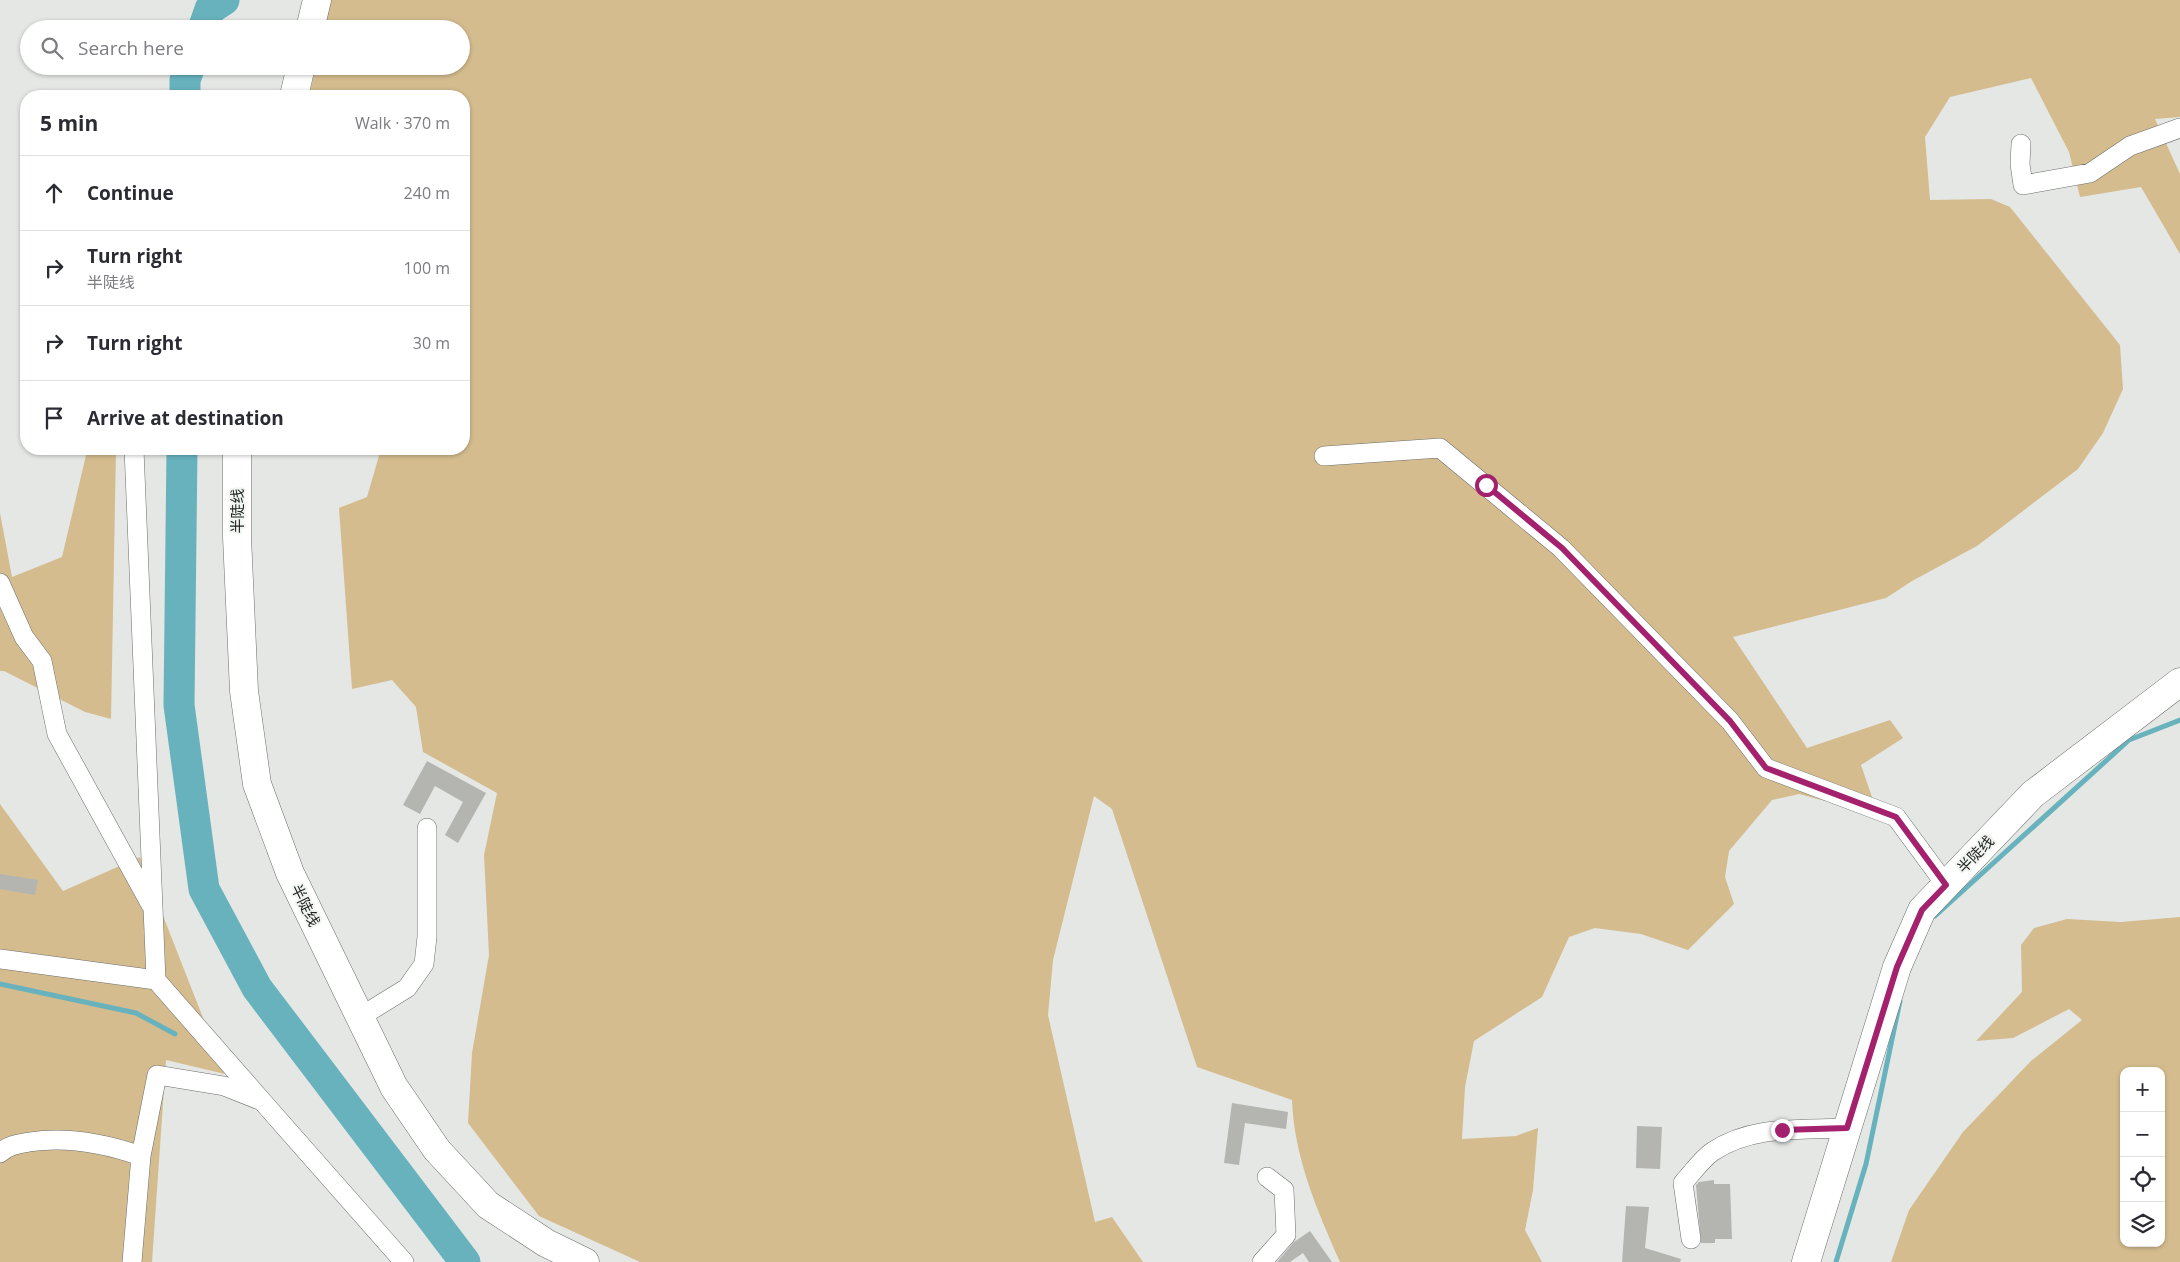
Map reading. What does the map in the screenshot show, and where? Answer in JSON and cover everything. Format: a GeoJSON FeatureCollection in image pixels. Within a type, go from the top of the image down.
{"type":"FeatureCollection","features":[{"type":"Feature","properties":{"kind":"street"},"geometry":{"type":"LineString","coordinates":[[312,20],[317,0]]}},
{"type":"Feature","properties":{"kind":"street"},"geometry":{"type":"LineString","coordinates":[[295,90],[299,75]]}},
{"type":"Feature","properties":{"kind":"street"},"geometry":{"type":"LineString","coordinates":[[2021,144],[2020,164],[2023,185],[2090,173],[2130,146],[2180,128]]}},
{"type":"Feature","properties":{"kind":"street"},"geometry":{"type":"LineString","coordinates":[[1324,456],[1440,448],[1562,548],[1730,721],[1766,768],[1896,817],[1946,885]]}},
{"type":"Feature","properties":{"kind":"street"},"geometry":{"type":"LineString","coordinates":[[134,455],[156,980],[404,1262]]}},
{"type":"Feature","properties":{"kind":"street","name":"半陡线"},"geometry":{"type":"LineString","coordinates":[[237,455],[237,537],[244,691],[257,784],[290,873],[394,1088],[437,1150],[488,1205],[546,1243],[586,1262]]}},
{"type":"Feature","properties":{"kind":"street"},"geometry":{"type":"LineString","coordinates":[[0,583],[24,637],[42,661],[57,734],[153,908]]}},
{"type":"Feature","properties":{"kind":"street","name":"半陡线"},"geometry":{"type":"LineString","coordinates":[[1806,1262],[1897,967],[1922,910],[2033,794],[2180,682]]}},
{"type":"Feature","properties":{"kind":"street"},"geometry":{"type":"LineString","coordinates":[[360,1017],[407,988],[424,964],[428,937],[428,828]]}},
{"type":"Feature","properties":{"kind":"street"},"geometry":{"type":"LineString","coordinates":[[0,959],[156,980]]}},
{"type":"Feature","properties":{"kind":"street"},"geometry":{"type":"LineString","coordinates":[[132,1262],[141,1156],[157,1075],[224,1086],[262,1101]]}},
{"type":"Feature","properties":{"kind":"street"},"geometry":{"type":"LineString","coordinates":[[1691,1239],[1683,1183],[1712,1152],[1741,1138],[1766,1131],[1847,1128]]}},
{"type":"Feature","properties":{"kind":"street"},"geometry":{"type":"LineString","coordinates":[[0,1152],[8,1146],[48,1139],[84,1141],[141,1156]]}},
{"type":"Feature","properties":{"kind":"street"},"geometry":{"type":"LineString","coordinates":[[1262,1262],[1286,1235],[1284,1190],[1267,1177]]}},
{"type":"Feature","properties":{"kind":"shaded area"},"geometry":{"type":"Polygon","coordinates":[[[331,0],[2180,0],[2180,117],[2155,119],[2180,174],[2180,254],[2141,187],[2080,197],[2069,152],[2031,78],[1950,97],[1925,137],[1930,200],[1991,199],[2010,207],[2120,345],[2123,389],[2103,433],[2078,469],[1977,546],[1912,581],[1886,598],[1733,637],[1807,748],[1890,720],[1903,738],[1861,765],[1872,797],[1825,801],[1799,794],[1772,800],[1729,851],[1725,877],[1734,904],[1688,950],[1641,934],[1595,928],[1569,937],[1542,997],[1474,1041],[1465,1087],[1462,1139],[1516,1136],[1538,1128],[1533,1190],[1525,1230],[1542,1262],[1340,1262],[1315,1203],[1302,1163],[1297,1142],[1292,1100],[1197,1067],[1112,809],[1094,796],[1053,960],[1048,1015],[1095,1222],[1112,1217],[1143,1262],[640,1262],[539,1216],[468,1123],[472,1053],[489,955],[484,855],[497,793],[423,752],[416,707],[392,680],[352,689],[339,508],[367,497],[379,455],[470,455],[470,90],[310,90],[314,75],[470,75],[470,20],[326,20],[331,0]]]}},
{"type":"Feature","properties":{"kind":"shaded area"},"geometry":{"type":"Polygon","coordinates":[[[86,455],[116,455],[111,719],[85,712],[4,671],[0,671],[0,513],[12,577],[62,557],[86,455]]]}},
{"type":"Feature","properties":{"kind":"shaded area"},"geometry":{"type":"Polygon","coordinates":[[[0,804],[63,891],[140,857],[225,1074],[166,1060],[152,1262],[0,1262],[0,804]]]}},
{"type":"Feature","properties":{"kind":"shaded area"},"geometry":{"type":"Polygon","coordinates":[[[2180,917],[2180,1262],[1891,1262],[1909,1210],[1963,1132],[2031,1061],[2082,1020],[2069,1009],[2013,1038],[1976,1041],[2022,992],[2021,945],[2034,928],[2067,919],[2121,922],[2180,917]]]}},
{"type":"Feature","properties":{"kind":"building"},"geometry":{"type":"Polygon","coordinates":[[[427,761],[486,793],[458,843],[445,835],[463,802],[435,786],[420,814],[403,805],[427,761]]]}},
{"type":"Feature","properties":{"kind":"building"},"geometry":{"type":"Polygon","coordinates":[[[0,874],[38,880],[35,895],[0,889],[0,874]]]}},
{"type":"Feature","properties":{"kind":"building"},"geometry":{"type":"Polygon","coordinates":[[[1232,1103],[1288,1112],[1286,1129],[1245,1123],[1239,1165],[1224,1163],[1232,1103]]]}},
{"type":"Feature","properties":{"kind":"building"},"geometry":{"type":"Polygon","coordinates":[[[1637,1126],[1662,1127],[1660,1169],[1636,1168],[1637,1126]]]}},
{"type":"Feature","properties":{"kind":"building"},"geometry":{"type":"Polygon","coordinates":[[[1714,1180],[1714,1184],[1730,1184],[1732,1239],[1715,1239],[1715,1243],[1701,1243],[1696,1185],[1699,1182],[1714,1180]]]}},
{"type":"Feature","properties":{"kind":"building"},"geometry":{"type":"Polygon","coordinates":[[[1626,1206],[1649,1207],[1645,1248],[1681,1259],[1680,1262],[1622,1262],[1626,1206]]]}},
{"type":"Feature","properties":{"kind":"building"},"geometry":{"type":"Polygon","coordinates":[[[1310,1231],[1332,1262],[1309,1262],[1303,1253],[1290,1262],[1277,1262],[1294,1242],[1310,1231]]]}},
{"type":"Feature","properties":{"kind":"waterway"},"geometry":{"type":"LineString","coordinates":[[206,20],[210,9],[224,0]]}},
{"type":"Feature","properties":{"kind":"waterway"},"geometry":{"type":"LineString","coordinates":[[185,90],[187,75]]}},
{"type":"Feature","properties":{"kind":"waterway"},"geometry":{"type":"LineString","coordinates":[[182,455],[179,705],[204,889],[257,988],[465,1262]]}},
{"type":"Feature","properties":{"kind":"waterway"},"geometry":{"type":"LineString","coordinates":[[1935,916],[2129,740],[2180,720]]}},
{"type":"Feature","properties":{"kind":"waterway"},"geometry":{"type":"LineString","coordinates":[[0,984],[136,1013],[175,1034]]}},
{"type":"Feature","properties":{"kind":"waterway"},"geometry":{"type":"LineString","coordinates":[[1836,1262],[1866,1164],[1900,1001]]}},
{"type":"Feature","properties":{"kind":"route"},"geometry":{"type":"LineString","coordinates":[[1486,485],[1562,548],[1730,721],[1766,768],[1896,817],[1946,885],[1922,910],[1897,967],[1847,1128],[1782,1130]]}}]}
